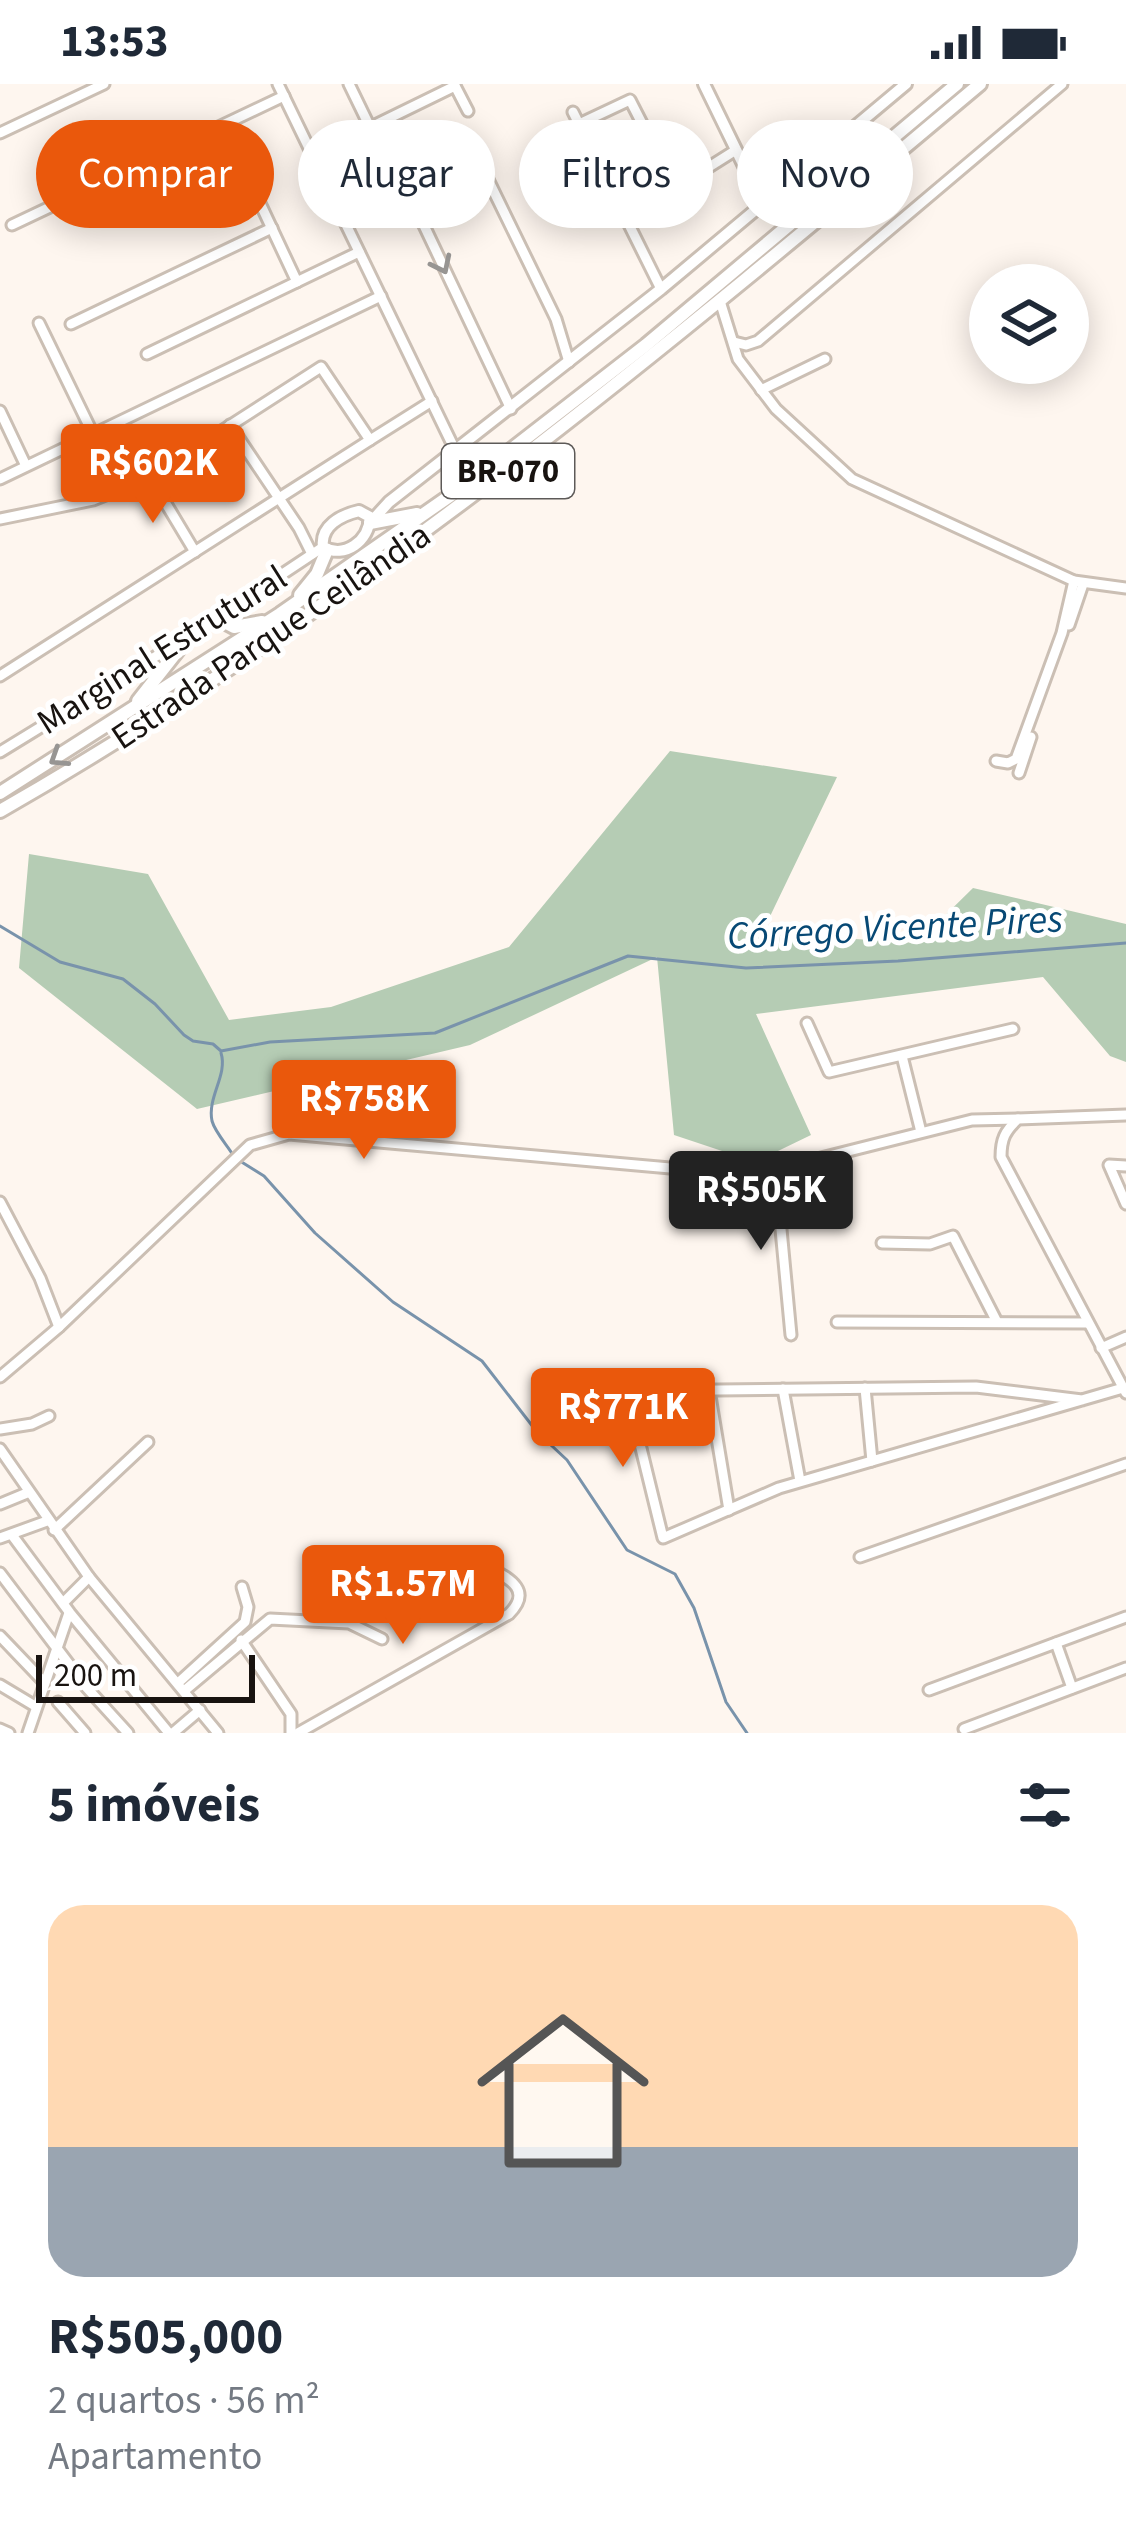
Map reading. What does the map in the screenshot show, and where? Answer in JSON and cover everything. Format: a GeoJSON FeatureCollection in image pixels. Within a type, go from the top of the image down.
{"type":"FeatureCollection","features":[{"type":"Feature","properties":{"kind":"highway","name":"Estrada Parque Ceilândia"},"geometry":{"type":"LineString","coordinates":[[0,793],[285,610],[429,510],[646,345],[957,84]]}},
{"type":"Feature","properties":{"kind":"highway","name":"Estrada Parque Ceilândia"},"geometry":{"type":"LineString","coordinates":[[0,811],[211,680],[440,523],[720,302],[980,84]]}},
{"type":"Feature","properties":{"kind":"highway"},"geometry":{"type":"LineString","coordinates":[[368,520],[429,510]]}},
{"type":"Feature","properties":{"kind":"highway"},"geometry":{"type":"LineString","coordinates":[[217,618],[234,626],[253,626],[285,610],[317,574],[320,550]]}},
{"type":"Feature","properties":{"kind":"highway"},"geometry":{"type":"LineString","coordinates":[[126,714],[189,636]]}},
{"type":"Feature","properties":{"kind":"main road"},"geometry":{"type":"LineString","coordinates":[[704,84],[737,152]]}},
{"type":"Feature","properties":{"kind":"main road"},"geometry":{"type":"LineString","coordinates":[[864,120],[906,84]]}},
{"type":"Feature","properties":{"kind":"main road"},"geometry":{"type":"LineString","coordinates":[[368,520],[353,512],[338,519],[324,533],[320,550],[356,545],[368,520],[389,502],[512,409],[567,356],[661,290],[737,227]]}},
{"type":"Feature","properties":{"kind":"street"},"geometry":{"type":"LineString","coordinates":[[0,133],[104,84]]}},
{"type":"Feature","properties":{"kind":"street"},"geometry":{"type":"LineString","coordinates":[[278,84],[456,452]]}},
{"type":"Feature","properties":{"kind":"street"},"geometry":{"type":"LineString","coordinates":[[349,84],[365,120]]}},
{"type":"Feature","properties":{"kind":"street"},"geometry":{"type":"LineString","coordinates":[[734,342],[758,341],[1062,84]]}},
{"type":"Feature","properties":{"kind":"street"},"geometry":{"type":"LineString","coordinates":[[385,120],[454,85],[468,111]]}},
{"type":"Feature","properties":{"kind":"street"},"geometry":{"type":"LineString","coordinates":[[12,224],[284,96]]}},
{"type":"Feature","properties":{"kind":"street"},"geometry":{"type":"LineString","coordinates":[[588,120],[630,100],[640,120]]}},
{"type":"Feature","properties":{"kind":"street"},"geometry":{"type":"LineString","coordinates":[[573,112],[577,120]]}},
{"type":"Feature","properties":{"kind":"street"},"geometry":{"type":"LineString","coordinates":[[713,159],[733,144]]}},
{"type":"Feature","properties":{"kind":"street"},"geometry":{"type":"LineString","coordinates":[[512,409],[410,196],[411,189],[478,159],[556,319],[567,356]]}},
{"type":"Feature","properties":{"kind":"street"},"geometry":{"type":"LineString","coordinates":[[71,324],[272,228],[298,282]]}},
{"type":"Feature","properties":{"kind":"street"},"geometry":{"type":"LineString","coordinates":[[630,228],[661,290]]}},
{"type":"Feature","properties":{"kind":"street"},"geometry":{"type":"LineString","coordinates":[[147,354],[359,252]]}},
{"type":"Feature","properties":{"kind":"street"},"geometry":{"type":"LineString","coordinates":[[0,478],[382,296]]}},
{"type":"Feature","properties":{"kind":"street"},"geometry":{"type":"LineString","coordinates":[[720,302],[738,359],[761,390],[776,410],[852,479],[1079,583],[1126,588]]}},
{"type":"Feature","properties":{"kind":"street"},"geometry":{"type":"LineString","coordinates":[[39,323],[93,434]]}},
{"type":"Feature","properties":{"kind":"street"},"geometry":{"type":"LineString","coordinates":[[761,390],[825,359]]}},
{"type":"Feature","properties":{"kind":"street"},"geometry":{"type":"LineString","coordinates":[[0,519],[93,500],[150,477],[321,367],[370,440]]}},
{"type":"Feature","properties":{"kind":"street"},"geometry":{"type":"LineString","coordinates":[[0,676],[431,401]]}},
{"type":"Feature","properties":{"kind":"street"},"geometry":{"type":"LineString","coordinates":[[0,410],[26,466]]}},
{"type":"Feature","properties":{"kind":"street"},"geometry":{"type":"LineString","coordinates":[[230,425],[299,528],[320,550]]}},
{"type":"Feature","properties":{"kind":"street"},"geometry":{"type":"LineString","coordinates":[[150,477],[195,551]]}},
{"type":"Feature","properties":{"kind":"street","name":"Marginal Estrutural"},"geometry":{"type":"LineString","coordinates":[[0,752],[320,550]]}},
{"type":"Feature","properties":{"kind":"street"},"geometry":{"type":"LineString","coordinates":[[996,760],[1007,764],[1016,759],[1079,583]]}},
{"type":"Feature","properties":{"kind":"street"},"geometry":{"type":"LineString","coordinates":[[1019,773],[1079,583]]}},
{"type":"Feature","properties":{"kind":"street"},"geometry":{"type":"LineString","coordinates":[[807,1023],[829,1072],[1013,1029]]}},
{"type":"Feature","properties":{"kind":"street"},"geometry":{"type":"LineString","coordinates":[[902,1056],[921,1132]]}},
{"type":"Feature","properties":{"kind":"street"},"geometry":{"type":"LineString","coordinates":[[0,1378],[250,1145],[289,1134],[726,1173],[972,1120],[1126,1115]]}},
{"type":"Feature","properties":{"kind":"street"},"geometry":{"type":"LineString","coordinates":[[1018,1119],[1005,1132],[1001,1157],[1125,1391],[800,1481],[663,1538],[627,1391],[976,1387],[1082,1400]]}},
{"type":"Feature","properties":{"kind":"street"},"geometry":{"type":"LineString","coordinates":[[1126,1166],[1108,1165],[1126,1204]]}},
{"type":"Feature","properties":{"kind":"street"},"geometry":{"type":"LineString","coordinates":[[775,1166],[791,1335]]}},
{"type":"Feature","properties":{"kind":"street"},"geometry":{"type":"LineString","coordinates":[[0,1202],[40,1278],[59,1327]]}},
{"type":"Feature","properties":{"kind":"street"},"geometry":{"type":"LineString","coordinates":[[882,1244],[930,1244],[953,1236],[997,1322]]}},
{"type":"Feature","properties":{"kind":"street"},"geometry":{"type":"LineString","coordinates":[[837,1322],[1088,1323]]}},
{"type":"Feature","properties":{"kind":"street"},"geometry":{"type":"LineString","coordinates":[[1101,1348],[1126,1337]]}},
{"type":"Feature","properties":{"kind":"street"},"geometry":{"type":"LineString","coordinates":[[865,1388],[872,1461]]}},
{"type":"Feature","properties":{"kind":"street"},"geometry":{"type":"LineString","coordinates":[[783,1389],[800,1481]]}},
{"type":"Feature","properties":{"kind":"street"},"geometry":{"type":"LineString","coordinates":[[709,1390],[729,1510]]}},
{"type":"Feature","properties":{"kind":"street"},"geometry":{"type":"LineString","coordinates":[[0,1429],[49,1416]]}},
{"type":"Feature","properties":{"kind":"street"},"geometry":{"type":"LineString","coordinates":[[148,1442],[50,1526],[6,1536],[171,1733],[200,1710]]}},
{"type":"Feature","properties":{"kind":"street"},"geometry":{"type":"LineString","coordinates":[[0,1449],[4,1469],[218,1733]]}},
{"type":"Feature","properties":{"kind":"street"},"geometry":{"type":"LineString","coordinates":[[860,1557],[1126,1464]]}},
{"type":"Feature","properties":{"kind":"street"},"geometry":{"type":"LineString","coordinates":[[0,1504],[27,1493]]}},
{"type":"Feature","properties":{"kind":"street"},"geometry":{"type":"LineString","coordinates":[[291,1714],[294,1733],[509,1614],[520,1604],[515,1584],[478,1561]]}},
{"type":"Feature","properties":{"kind":"street"},"geometry":{"type":"LineString","coordinates":[[0,1573],[128,1733]]}},
{"type":"Feature","properties":{"kind":"street"},"geometry":{"type":"LineString","coordinates":[[28,1733],[66,1608],[89,1577]]}},
{"type":"Feature","properties":{"kind":"street"},"geometry":{"type":"LineString","coordinates":[[181,1687],[244,1622],[248,1607],[242,1587]]}},
{"type":"Feature","properties":{"kind":"street"},"geometry":{"type":"LineString","coordinates":[[929,1690],[1126,1617]]}},
{"type":"Feature","properties":{"kind":"street"},"geometry":{"type":"LineString","coordinates":[[181,1687],[271,1619],[350,1624],[382,1640]]}},
{"type":"Feature","properties":{"kind":"street"},"geometry":{"type":"LineString","coordinates":[[0,1636],[44,1682]]}},
{"type":"Feature","properties":{"kind":"street"},"geometry":{"type":"LineString","coordinates":[[241,1640],[291,1714],[300,1720],[321,1720]]}},
{"type":"Feature","properties":{"kind":"street"},"geometry":{"type":"LineString","coordinates":[[1056,1643],[1072,1688]]}},
{"type":"Feature","properties":{"kind":"street"},"geometry":{"type":"LineString","coordinates":[[964,1729],[1126,1668]]}},
{"type":"Feature","properties":{"kind":"street"},"geometry":{"type":"LineString","coordinates":[[0,1685],[35,1706]]}},
{"type":"Feature","properties":{"kind":"street"},"geometry":{"type":"LineString","coordinates":[[58,1702],[85,1733]]}},
{"type":"Feature","properties":{"kind":"street"},"geometry":{"type":"LineString","coordinates":[[0,1729],[9,1733]]}},
{"type":"Feature","properties":{"kind":"green space"},"geometry":{"type":"Polygon","coordinates":[[[670,751],[837,777],[762,933],[917,943],[973,888],[1126,924],[1126,1062],[1110,1056],[1043,977],[756,1014],[811,1135],[755,1162],[674,1135],[657,957],[470,1045],[197,1109],[19,968],[29,854],[148,874],[229,1020],[331,1007],[509,947],[670,751]]]}},
{"type":"Feature","properties":{"kind":"waterway","name":"Córrego Vicente Pires"},"geometry":{"type":"LineString","coordinates":[[0,926],[60,962],[123,979],[184,1035],[221,1051],[270,1042],[435,1033],[628,956],[746,968],[1126,943]]}},
{"type":"Feature","properties":{"kind":"waterway"},"geometry":{"type":"LineString","coordinates":[[221,1053],[212,1121],[233,1155]]}},
{"type":"Feature","properties":{"kind":"waterway"},"geometry":{"type":"LineString","coordinates":[[240,1161],[264,1176],[315,1233],[393,1302],[482,1361],[537,1432],[567,1460],[627,1550],[675,1574],[694,1608],[726,1702],[747,1733]]}}]}
